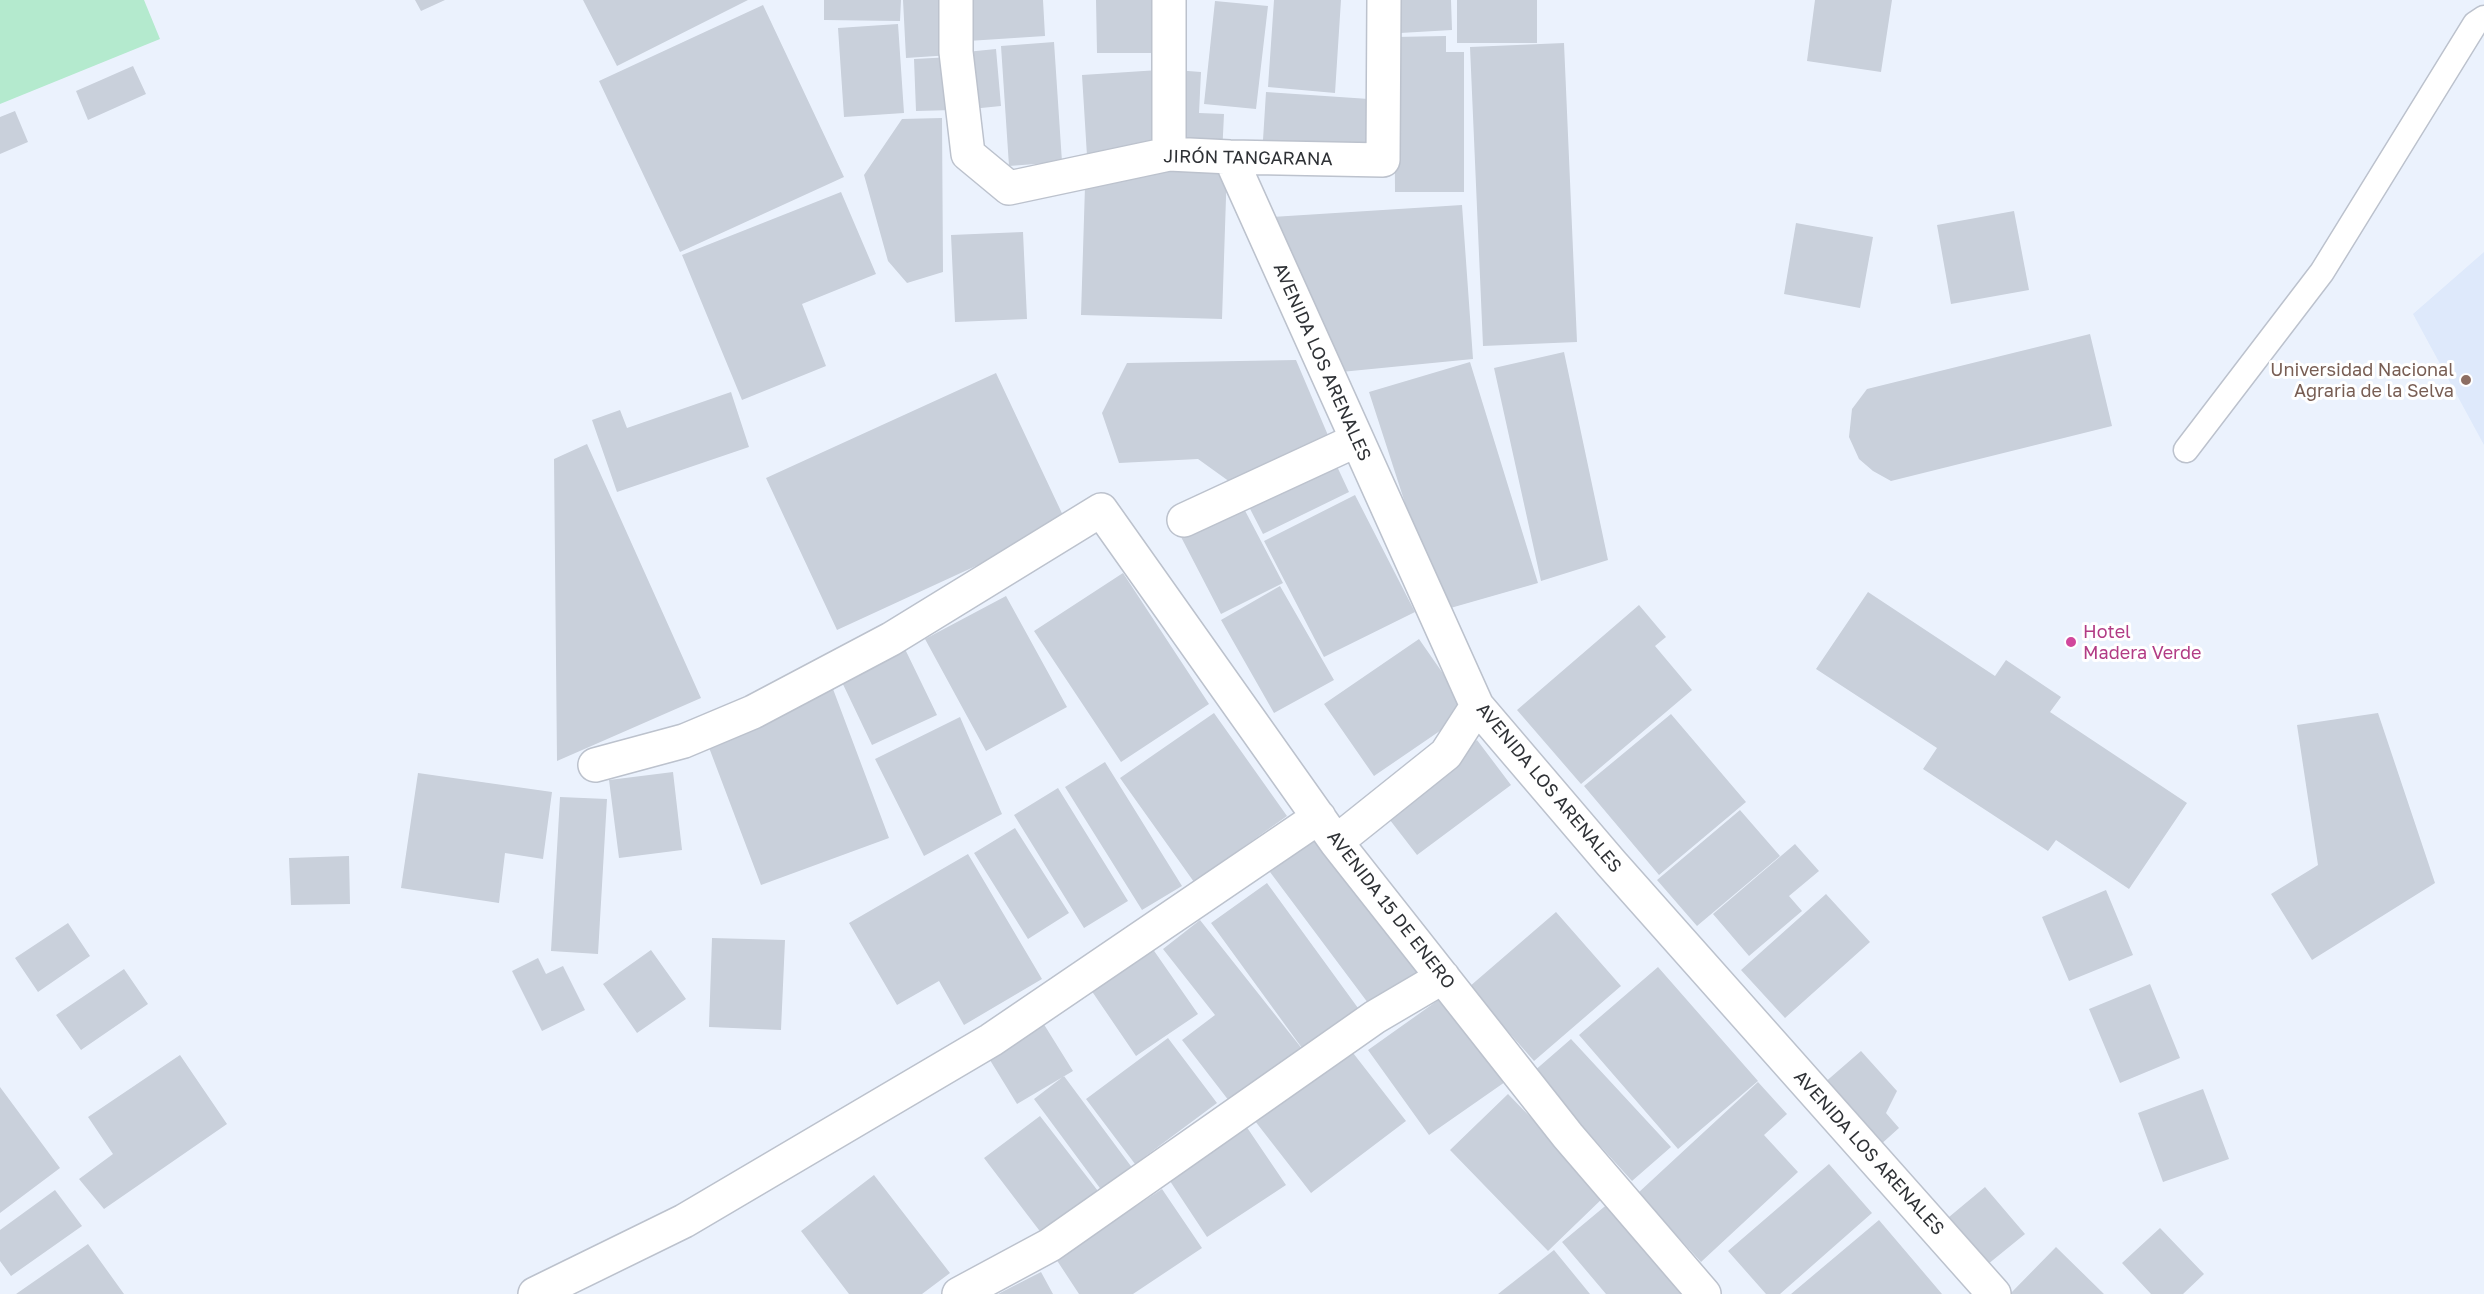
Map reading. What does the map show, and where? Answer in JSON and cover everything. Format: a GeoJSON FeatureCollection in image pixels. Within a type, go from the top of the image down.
{"type":"FeatureCollection","features":[{"type":"Feature","properties":{"kind":"street","name":"JIRÓN TANGARANA"},"geometry":{"type":"LineString","coordinates":[[956,0],[956,52],[968,154],[1009,188],[1169,154],[1383,160],[1384,0]]}},
{"type":"Feature","properties":{"kind":"street"},"geometry":{"type":"LineString","coordinates":[[1169,0],[1169,154]]}},
{"type":"Feature","properties":{"kind":"street","name":"AVENIDA LOS ARENALES"},"geometry":{"type":"LineString","coordinates":[[1230,157],[1477,706],[1611,863],[1994,1294]]}},
{"type":"Feature","properties":{"kind":"street"},"geometry":{"type":"LineString","coordinates":[[1184,520],[1358,440]]}},
{"type":"Feature","properties":{"kind":"street","name":"AVENIDA 15 DE ENERO"},"geometry":{"type":"LineString","coordinates":[[595,765],[684,741],[753,712],[891,639],[1101,510],[1328,829],[1568,1136],[1704,1294]]}},
{"type":"Feature","properties":{"kind":"street"},"geometry":{"type":"LineString","coordinates":[[535,1294],[684,1221],[992,1040],[1446,754],[1477,706]]}},
{"type":"Feature","properties":{"kind":"street"},"geometry":{"type":"LineString","coordinates":[[959,1294],[1050,1245],[1375,1017],[1443,977]]}},
{"type":"Feature","properties":{"kind":"lane"},"geometry":{"type":"LineString","coordinates":[[2186,450],[2322,272],[2475,24],[2484,18]]}},
{"type":"Feature","properties":{"kind":"shaded area","name":"Universidad Nacional Agraria de la Selva"},"geometry":{"type":"Polygon","coordinates":[[[2484,252],[2484,445],[2413,314],[2484,252]]]}},
{"type":"Feature","properties":{"kind":"green space"},"geometry":{"type":"Polygon","coordinates":[[[0,0],[144,0],[160,39],[0,104],[0,0]]]}},
{"type":"Feature","properties":{"kind":"building"},"geometry":{"type":"Polygon","coordinates":[[[415,0],[445,0],[421,11],[415,0]]]}},
{"type":"Feature","properties":{"kind":"building"},"geometry":{"type":"Polygon","coordinates":[[[583,0],[748,0],[617,66],[583,0]]]}},
{"type":"Feature","properties":{"kind":"building"},"geometry":{"type":"Polygon","coordinates":[[[824,0],[901,0],[900,21],[824,20],[824,0]]]}},
{"type":"Feature","properties":{"kind":"building"},"geometry":{"type":"Polygon","coordinates":[[[903,0],[948,0],[951,55],[906,58],[903,0]]]}},
{"type":"Feature","properties":{"kind":"building"},"geometry":{"type":"Polygon","coordinates":[[[966,0],[1043,0],[1045,36],[968,41],[966,0]]]}},
{"type":"Feature","properties":{"kind":"building"},"geometry":{"type":"Polygon","coordinates":[[[1096,0],[1160,0],[1160,53],[1097,53],[1096,0]]]}},
{"type":"Feature","properties":{"kind":"building"},"geometry":{"type":"Polygon","coordinates":[[[1274,0],[1341,0],[1335,93],[1268,87],[1274,0]]]}},
{"type":"Feature","properties":{"kind":"building"},"geometry":{"type":"Polygon","coordinates":[[[1398,0],[1451,0],[1452,30],[1400,33],[1398,0]]]}},
{"type":"Feature","properties":{"kind":"building"},"geometry":{"type":"Polygon","coordinates":[[[1457,0],[1537,0],[1537,43],[1457,43],[1457,0]]]}},
{"type":"Feature","properties":{"kind":"building"},"geometry":{"type":"Polygon","coordinates":[[[1815,0],[1892,0],[1881,72],[1807,61],[1815,0]]]}},
{"type":"Feature","properties":{"kind":"building"},"geometry":{"type":"Polygon","coordinates":[[[1215,1],[1268,6],[1256,109],[1204,104],[1215,1]]]}},
{"type":"Feature","properties":{"kind":"building"},"geometry":{"type":"Polygon","coordinates":[[[763,5],[844,177],[680,252],[599,81],[763,5]]]}},
{"type":"Feature","properties":{"kind":"building"},"geometry":{"type":"Polygon","coordinates":[[[898,24],[904,113],[844,117],[838,28],[898,24]]]}},
{"type":"Feature","properties":{"kind":"building"},"geometry":{"type":"Polygon","coordinates":[[[1446,36],[1446,52],[1464,52],[1464,192],[1395,192],[1394,37],[1446,36]]]}},
{"type":"Feature","properties":{"kind":"building"},"geometry":{"type":"Polygon","coordinates":[[[1054,42],[1062,162],[1009,166],[1001,46],[1054,42]]]}},
{"type":"Feature","properties":{"kind":"building"},"geometry":{"type":"Polygon","coordinates":[[[1564,43],[1577,342],[1483,346],[1470,47],[1564,43]]]}},
{"type":"Feature","properties":{"kind":"building"},"geometry":{"type":"Polygon","coordinates":[[[996,49],[1001,106],[971,109],[966,52],[996,49]]]}},
{"type":"Feature","properties":{"kind":"building"},"geometry":{"type":"Polygon","coordinates":[[[952,57],[954,110],[916,111],[914,59],[952,57]]]}},
{"type":"Feature","properties":{"kind":"building"},"geometry":{"type":"Polygon","coordinates":[[[133,66],[146,94],[88,120],[76,91],[133,66]]]}},
{"type":"Feature","properties":{"kind":"building"},"geometry":{"type":"Polygon","coordinates":[[[1159,70],[1164,151],[1087,156],[1082,75],[1159,70]]]}},
{"type":"Feature","properties":{"kind":"building"},"geometry":{"type":"Polygon","coordinates":[[[1175,70],[1201,72],[1199,113],[1224,114],[1222,155],[1171,153],[1175,70]]]}},
{"type":"Feature","properties":{"kind":"building"},"geometry":{"type":"Polygon","coordinates":[[[1266,92],[1369,99],[1366,146],[1263,140],[1266,92]]]}},
{"type":"Feature","properties":{"kind":"building"},"geometry":{"type":"Polygon","coordinates":[[[15,111],[28,142],[0,154],[0,117],[15,111]]]}},
{"type":"Feature","properties":{"kind":"building"},"geometry":{"type":"Polygon","coordinates":[[[942,118],[943,272],[907,283],[888,261],[864,175],[902,119],[942,118]]]}},
{"type":"Feature","properties":{"kind":"building"},"geometry":{"type":"Polygon","coordinates":[[[1168,166],[1227,167],[1222,319],[1081,315],[1085,186],[1168,166]]]}},
{"type":"Feature","properties":{"kind":"building"},"geometry":{"type":"Polygon","coordinates":[[[841,192],[876,274],[802,304],[826,366],[742,400],[682,255],[841,192]]]}},
{"type":"Feature","properties":{"kind":"building"},"geometry":{"type":"Polygon","coordinates":[[[1462,205],[1473,359],[1341,372],[1272,217],[1462,205]]]}},
{"type":"Feature","properties":{"kind":"building"},"geometry":{"type":"Polygon","coordinates":[[[2014,211],[2029,290],[1951,304],[1937,225],[2014,211]]]}},
{"type":"Feature","properties":{"kind":"building"},"geometry":{"type":"Polygon","coordinates":[[[1796,223],[1873,237],[1860,308],[1784,294],[1796,223]]]}},
{"type":"Feature","properties":{"kind":"building"},"geometry":{"type":"Polygon","coordinates":[[[1023,232],[1027,319],[955,322],[951,235],[1023,232]]]}},
{"type":"Feature","properties":{"kind":"building"},"geometry":{"type":"Polygon","coordinates":[[[2090,334],[2112,426],[1891,481],[1873,471],[1859,459],[1849,437],[1852,409],[1867,389],[2090,334]]]}},
{"type":"Feature","properties":{"kind":"building"},"geometry":{"type":"Polygon","coordinates":[[[1564,352],[1608,560],[1541,581],[1494,368],[1564,352]]]}},
{"type":"Feature","properties":{"kind":"building"},"geometry":{"type":"Polygon","coordinates":[[[1296,360],[1330,440],[1230,482],[1198,459],[1119,463],[1102,413],[1127,363],[1296,360]]]}},
{"type":"Feature","properties":{"kind":"building"},"geometry":{"type":"Polygon","coordinates":[[[1470,362],[1538,583],[1440,611],[1369,392],[1470,362]]]}},
{"type":"Feature","properties":{"kind":"building"},"geometry":{"type":"Polygon","coordinates":[[[996,373],[1067,524],[837,630],[766,478],[996,373]]]}},
{"type":"Feature","properties":{"kind":"building"},"geometry":{"type":"Polygon","coordinates":[[[731,392],[749,447],[617,492],[592,420],[620,410],[627,428],[731,392]]]}},
{"type":"Feature","properties":{"kind":"building"},"geometry":{"type":"Polygon","coordinates":[[[587,444],[701,698],[557,761],[554,459],[587,444]]]}},
{"type":"Feature","properties":{"kind":"building"},"geometry":{"type":"Polygon","coordinates":[[[1334,460],[1349,492],[1263,534],[1247,503],[1334,460]]]}},
{"type":"Feature","properties":{"kind":"building"},"geometry":{"type":"Polygon","coordinates":[[[1355,495],[1415,612],[1324,657],[1264,541],[1355,495]]]}},
{"type":"Feature","properties":{"kind":"building"},"geometry":{"type":"Polygon","coordinates":[[[1241,503],[1283,583],[1221,614],[1180,535],[1241,503]]]}},
{"type":"Feature","properties":{"kind":"building"},"geometry":{"type":"Polygon","coordinates":[[[1123,573],[1209,704],[1121,762],[1034,631],[1123,573]]]}},
{"type":"Feature","properties":{"kind":"building"},"geometry":{"type":"Polygon","coordinates":[[[1280,586],[1334,680],[1274,713],[1221,620],[1280,586]]]}},
{"type":"Feature","properties":{"kind":"building"},"geometry":{"type":"Polygon","coordinates":[[[1868,592],[1995,676],[2006,660],[2061,697],[2050,712],[2187,803],[2129,889],[2056,840],[2048,851],[1923,769],[1937,748],[1816,669],[1868,592]]]}},
{"type":"Feature","properties":{"kind":"building"},"geometry":{"type":"Polygon","coordinates":[[[1006,596],[1067,707],[986,751],[925,639],[1006,596]]]}},
{"type":"Feature","properties":{"kind":"building"},"geometry":{"type":"Polygon","coordinates":[[[1639,605],[1666,637],[1655,646],[1692,690],[1581,784],[1517,710],[1639,605]]]}},
{"type":"Feature","properties":{"kind":"building"},"geometry":{"type":"Polygon","coordinates":[[[1419,639],[1469,711],[1374,776],[1324,704],[1419,639]]]}},
{"type":"Feature","properties":{"kind":"building"},"geometry":{"type":"Polygon","coordinates":[[[904,647],[937,715],[872,745],[840,678],[904,647]]]}},
{"type":"Feature","properties":{"kind":"building"},"geometry":{"type":"Polygon","coordinates":[[[833,689],[889,838],[761,885],[705,737],[833,689]]]}},
{"type":"Feature","properties":{"kind":"building"},"geometry":{"type":"Polygon","coordinates":[[[1214,713],[1287,816],[1194,882],[1120,778],[1214,713]]]}},
{"type":"Feature","properties":{"kind":"building"},"geometry":{"type":"Polygon","coordinates":[[[2378,713],[2435,883],[2312,960],[2271,894],[2318,865],[2297,725],[2378,713]]]}},
{"type":"Feature","properties":{"kind":"building"},"geometry":{"type":"Polygon","coordinates":[[[1671,714],[1746,802],[1659,875],[1584,786],[1671,714]]]}},
{"type":"Feature","properties":{"kind":"building"},"geometry":{"type":"Polygon","coordinates":[[[960,717],[1002,814],[924,856],[875,759],[960,717]]]}},
{"type":"Feature","properties":{"kind":"building"},"geometry":{"type":"Polygon","coordinates":[[[1477,740],[1511,785],[1417,855],[1383,811],[1477,740]]]}},
{"type":"Feature","properties":{"kind":"building"},"geometry":{"type":"Polygon","coordinates":[[[1105,762],[1182,886],[1142,910],[1065,787],[1105,762]]]}},
{"type":"Feature","properties":{"kind":"building"},"geometry":{"type":"Polygon","coordinates":[[[673,772],[682,850],[619,858],[609,780],[673,772]]]}},
{"type":"Feature","properties":{"kind":"building"},"geometry":{"type":"Polygon","coordinates":[[[418,773],[552,792],[543,859],[505,853],[499,903],[401,888],[418,773]]]}},
{"type":"Feature","properties":{"kind":"building"},"geometry":{"type":"Polygon","coordinates":[[[1058,788],[1128,901],[1084,928],[1014,815],[1058,788]]]}},
{"type":"Feature","properties":{"kind":"building"},"geometry":{"type":"Polygon","coordinates":[[[560,797],[607,799],[598,954],[551,951],[560,797]]]}},
{"type":"Feature","properties":{"kind":"building"},"geometry":{"type":"Polygon","coordinates":[[[1740,810],[1780,856],[1697,926],[1657,880],[1740,810]]]}},
{"type":"Feature","properties":{"kind":"building"},"geometry":{"type":"Polygon","coordinates":[[[1015,828],[1069,913],[1028,939],[974,853],[1015,828]]]}},
{"type":"Feature","properties":{"kind":"building"},"geometry":{"type":"Polygon","coordinates":[[[1319,835],[1420,971],[1371,1007],[1270,872],[1319,835]]]}},
{"type":"Feature","properties":{"kind":"building"},"geometry":{"type":"Polygon","coordinates":[[[1795,844],[1819,871],[1789,896],[1802,911],[1749,956],[1713,914],[1795,844]]]}},
{"type":"Feature","properties":{"kind":"building"},"geometry":{"type":"Polygon","coordinates":[[[968,854],[1042,979],[964,1025],[939,981],[897,1005],[849,923],[968,854]]]}},
{"type":"Feature","properties":{"kind":"building"},"geometry":{"type":"Polygon","coordinates":[[[349,856],[350,904],[291,905],[289,858],[349,856]]]}},
{"type":"Feature","properties":{"kind":"building"},"geometry":{"type":"Polygon","coordinates":[[[1267,883],[1358,1008],[1302,1048],[1211,923],[1267,883]]]}},
{"type":"Feature","properties":{"kind":"building"},"geometry":{"type":"Polygon","coordinates":[[[2106,890],[2133,955],[2069,981],[2042,917],[2106,890]]]}},
{"type":"Feature","properties":{"kind":"building"},"geometry":{"type":"Polygon","coordinates":[[[1826,894],[1870,942],[1785,1018],[1741,970],[1826,894]]]}},
{"type":"Feature","properties":{"kind":"building"},"geometry":{"type":"Polygon","coordinates":[[[1556,912],[1621,986],[1534,1061],[1469,987],[1556,912]]]}},
{"type":"Feature","properties":{"kind":"building"},"geometry":{"type":"Polygon","coordinates":[[[1200,920],[1307,1055],[1236,1110],[1182,1040],[1215,1015],[1163,949],[1200,920]]]}},
{"type":"Feature","properties":{"kind":"building"},"geometry":{"type":"Polygon","coordinates":[[[68,923],[90,956],[38,992],[15,958],[68,923]]]}},
{"type":"Feature","properties":{"kind":"building"},"geometry":{"type":"Polygon","coordinates":[[[712,938],[785,940],[781,1030],[709,1027],[712,938]]]}},
{"type":"Feature","properties":{"kind":"building"},"geometry":{"type":"Polygon","coordinates":[[[1150,945],[1198,1014],[1136,1056],[1089,987],[1150,945]]]}},
{"type":"Feature","properties":{"kind":"building"},"geometry":{"type":"Polygon","coordinates":[[[651,950],[686,999],[637,1033],[603,984],[651,950]]]}},
{"type":"Feature","properties":{"kind":"building"},"geometry":{"type":"Polygon","coordinates":[[[538,958],[546,974],[563,966],[585,1010],[542,1031],[512,971],[538,958]]]}},
{"type":"Feature","properties":{"kind":"building"},"geometry":{"type":"Polygon","coordinates":[[[1658,967],[1758,1081],[1678,1149],[1579,1035],[1658,967]]]}},
{"type":"Feature","properties":{"kind":"building"},"geometry":{"type":"Polygon","coordinates":[[[124,969],[148,1004],[81,1050],[56,1015],[124,969]]]}},
{"type":"Feature","properties":{"kind":"building"},"geometry":{"type":"Polygon","coordinates":[[[2150,984],[2180,1058],[2120,1083],[2089,1009],[2150,984]]]}},
{"type":"Feature","properties":{"kind":"building"},"geometry":{"type":"Polygon","coordinates":[[[1444,996],[1505,1082],[1429,1135],[1368,1050],[1444,996]]]}},
{"type":"Feature","properties":{"kind":"building"},"geometry":{"type":"Polygon","coordinates":[[[1040,1018],[1073,1071],[1017,1104],[985,1052],[1040,1018]]]}},
{"type":"Feature","properties":{"kind":"building"},"geometry":{"type":"Polygon","coordinates":[[[1168,1038],[1217,1103],[1135,1164],[1086,1099],[1168,1038]]]}},
{"type":"Feature","properties":{"kind":"building"},"geometry":{"type":"Polygon","coordinates":[[[1571,1039],[1671,1147],[1632,1181],[1533,1072],[1571,1039]]]}},
{"type":"Feature","properties":{"kind":"building"},"geometry":{"type":"Polygon","coordinates":[[[1350,1049],[1406,1121],[1311,1193],[1255,1121],[1350,1049]]]}},
{"type":"Feature","properties":{"kind":"building"},"geometry":{"type":"Polygon","coordinates":[[[1861,1051],[1897,1091],[1886,1113],[1899,1128],[1879,1146],[1823,1084],[1861,1051]]]}},
{"type":"Feature","properties":{"kind":"building"},"geometry":{"type":"Polygon","coordinates":[[[180,1055],[227,1124],[104,1209],[79,1179],[113,1154],[88,1117],[180,1055]]]}},
{"type":"Feature","properties":{"kind":"building"},"geometry":{"type":"Polygon","coordinates":[[[1064,1076],[1139,1177],[1108,1199],[1034,1099],[1064,1076]]]}},
{"type":"Feature","properties":{"kind":"building"},"geometry":{"type":"Polygon","coordinates":[[[1758,1082],[1787,1114],[1764,1135],[1798,1172],[1701,1262],[1638,1193],[1758,1082]]]}},
{"type":"Feature","properties":{"kind":"building"},"geometry":{"type":"Polygon","coordinates":[[[0,1087],[60,1168],[0,1213],[0,1087]]]}},
{"type":"Feature","properties":{"kind":"building"},"geometry":{"type":"Polygon","coordinates":[[[2203,1089],[2229,1159],[2163,1182],[2138,1113],[2203,1089]]]}},
{"type":"Feature","properties":{"kind":"building"},"geometry":{"type":"Polygon","coordinates":[[[1508,1094],[1606,1195],[1548,1251],[1450,1150],[1508,1094]]]}},
{"type":"Feature","properties":{"kind":"building"},"geometry":{"type":"Polygon","coordinates":[[[1040,1116],[1098,1191],[1042,1234],[984,1158],[1040,1116]]]}},
{"type":"Feature","properties":{"kind":"building"},"geometry":{"type":"Polygon","coordinates":[[[1246,1126],[1286,1185],[1207,1237],[1168,1178],[1246,1126]]]}},
{"type":"Feature","properties":{"kind":"building"},"geometry":{"type":"Polygon","coordinates":[[[1829,1164],[1872,1213],[1780,1294],[1766,1294],[1728,1251],[1829,1164]]]}},
{"type":"Feature","properties":{"kind":"building"},"geometry":{"type":"Polygon","coordinates":[[[874,1175],[950,1273],[922,1294],[849,1294],[801,1231],[874,1175]]]}},
{"type":"Feature","properties":{"kind":"building"},"geometry":{"type":"Polygon","coordinates":[[[1985,1187],[2025,1234],[1982,1269],[1943,1222],[1985,1187]]]}},
{"type":"Feature","properties":{"kind":"building"},"geometry":{"type":"Polygon","coordinates":[[[1162,1189],[1202,1248],[1133,1294],[1079,1294],[1056,1259],[1162,1189]]]}},
{"type":"Feature","properties":{"kind":"building"},"geometry":{"type":"Polygon","coordinates":[[[55,1190],[82,1226],[11,1276],[0,1261],[0,1230],[55,1190]]]}},
{"type":"Feature","properties":{"kind":"building"},"geometry":{"type":"Polygon","coordinates":[[[1610,1202],[1688,1294],[1606,1294],[1562,1242],[1610,1202]]]}},
{"type":"Feature","properties":{"kind":"building"},"geometry":{"type":"Polygon","coordinates":[[[1879,1220],[1942,1294],[1791,1294],[1879,1220]]]}},
{"type":"Feature","properties":{"kind":"building"},"geometry":{"type":"Polygon","coordinates":[[[2160,1228],[2204,1274],[2183,1294],[2151,1294],[2122,1263],[2160,1228]]]}},
{"type":"Feature","properties":{"kind":"building"},"geometry":{"type":"Polygon","coordinates":[[[88,1244],[124,1294],[16,1294],[88,1244]]]}},
{"type":"Feature","properties":{"kind":"building"},"geometry":{"type":"Polygon","coordinates":[[[2056,1247],[2104,1294],[2010,1294],[2056,1247]]]}},
{"type":"Feature","properties":{"kind":"building"},"geometry":{"type":"Polygon","coordinates":[[[1554,1250],[1590,1294],[1498,1294],[1554,1250]]]}},
{"type":"Feature","properties":{"kind":"building"},"geometry":{"type":"Polygon","coordinates":[[[1041,1272],[1053,1294],[998,1294],[1041,1272]]]}},
{"type":"Feature","properties":{"kind":"place","name":"Universidad Nacional Agraria de la Selva"},"geometry":{"type":"Point","coordinates":[2466,380]}},
{"type":"Feature","properties":{"kind":"place","name":"Hotel Madera Verde"},"geometry":{"type":"Point","coordinates":[2071,642]}}]}
